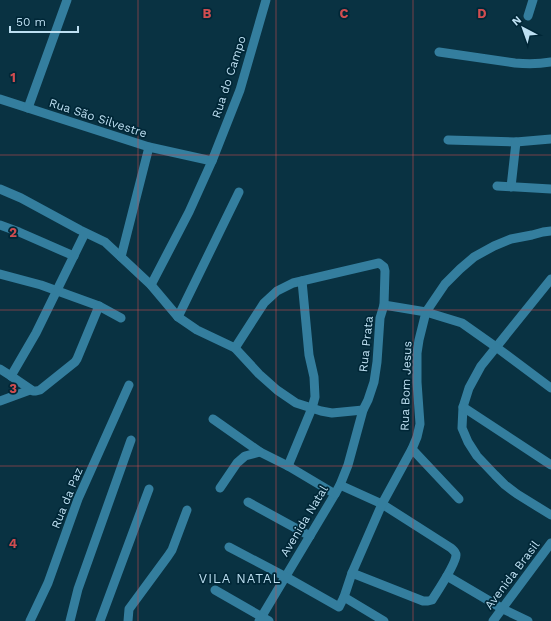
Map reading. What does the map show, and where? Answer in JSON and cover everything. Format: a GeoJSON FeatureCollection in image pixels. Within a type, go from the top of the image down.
{"type":"FeatureCollection","features":[{"type":"Feature","properties":{"kind":"street"},"geometry":{"type":"LineString","coordinates":[[28,108],[67,0]]}},
{"type":"Feature","properties":{"kind":"street","name":"Rua do Campo"},"geometry":{"type":"LineString","coordinates":[[151,285],[189,212],[212,161],[240,90],[266,0]]}},
{"type":"Feature","properties":{"kind":"street"},"geometry":{"type":"LineString","coordinates":[[528,16],[533,0]]}},
{"type":"Feature","properties":{"kind":"street"},"geometry":{"type":"LineString","coordinates":[[439,52],[526,64],[551,62]]}},
{"type":"Feature","properties":{"kind":"street","name":"Rua São Silvestre"},"geometry":{"type":"LineString","coordinates":[[0,99],[149,147],[121,256]]}},
{"type":"Feature","properties":{"kind":"street"},"geometry":{"type":"LineString","coordinates":[[448,140],[516,142],[551,139]]}},
{"type":"Feature","properties":{"kind":"street"},"geometry":{"type":"LineString","coordinates":[[511,187],[516,142]]}},
{"type":"Feature","properties":{"kind":"street"},"geometry":{"type":"LineString","coordinates":[[149,147],[212,161]]}},
{"type":"Feature","properties":{"kind":"street"},"geometry":{"type":"LineString","coordinates":[[498,186],[551,189]]}},
{"type":"Feature","properties":{"kind":"street"},"geometry":{"type":"LineString","coordinates":[[0,189],[21,198],[85,233],[105,242],[151,285],[178,318],[197,330],[235,348],[259,374],[277,390],[296,403],[332,412],[363,410]]}},
{"type":"Feature","properties":{"kind":"street"},"geometry":{"type":"LineString","coordinates":[[178,318],[239,192]]}},
{"type":"Feature","properties":{"kind":"street"},"geometry":{"type":"LineString","coordinates":[[0,225],[74,256]]}},
{"type":"Feature","properties":{"kind":"street","name":"Rua Bom Jesus"},"geometry":{"type":"LineString","coordinates":[[286,577],[339,607],[382,504],[417,437],[420,424],[420,413],[416,382],[417,353],[426,312],[446,284],[474,257],[511,239],[551,231]]}},
{"type":"Feature","properties":{"kind":"street"},"geometry":{"type":"LineString","coordinates":[[11,376],[36,333],[85,233]]}},
{"type":"Feature","properties":{"kind":"street","name":"Rua Prata"},"geometry":{"type":"LineString","coordinates":[[302,281],[380,262],[384,267],[384,305],[380,318],[374,382],[363,410],[352,451]]}},
{"type":"Feature","properties":{"kind":"street"},"geometry":{"type":"LineString","coordinates":[[0,274],[41,285],[99,306],[121,318]]}},
{"type":"Feature","properties":{"kind":"street"},"geometry":{"type":"LineString","coordinates":[[551,278],[481,366],[469,388],[463,407],[462,428],[468,442],[477,456],[506,485],[517,494],[551,515]]}},
{"type":"Feature","properties":{"kind":"street"},"geometry":{"type":"LineString","coordinates":[[235,348],[264,303],[277,291],[293,283],[302,281],[309,355],[314,377],[315,397],[312,408],[288,466]]}},
{"type":"Feature","properties":{"kind":"street"},"geometry":{"type":"LineString","coordinates":[[384,305],[426,312],[462,323],[551,388]]}},
{"type":"Feature","properties":{"kind":"street"},"geometry":{"type":"LineString","coordinates":[[0,369],[30,390],[40,390],[75,362],[99,306]]}},
{"type":"Feature","properties":{"kind":"street","name":"Rua da Paz"},"geometry":{"type":"LineString","coordinates":[[30,621],[48,583],[78,499],[129,385]]}},
{"type":"Feature","properties":{"kind":"street"},"geometry":{"type":"LineString","coordinates":[[0,402],[30,390]]}},
{"type":"Feature","properties":{"kind":"street"},"geometry":{"type":"LineString","coordinates":[[0,392],[13,396]]}},
{"type":"Feature","properties":{"kind":"street"},"geometry":{"type":"LineString","coordinates":[[463,407],[551,465]]}},
{"type":"Feature","properties":{"kind":"street"},"geometry":{"type":"LineString","coordinates":[[213,419],[260,452],[288,466],[335,494]]}},
{"type":"Feature","properties":{"kind":"street"},"geometry":{"type":"LineString","coordinates":[[70,621],[78,589],[131,440]]}},
{"type":"Feature","properties":{"kind":"street"},"geometry":{"type":"LineString","coordinates":[[412,449],[459,499]]}},
{"type":"Feature","properties":{"kind":"street","name":"Avenida Natal"},"geometry":{"type":"LineString","coordinates":[[263,620],[286,577],[340,485],[352,451]]}},
{"type":"Feature","properties":{"kind":"street"},"geometry":{"type":"LineString","coordinates":[[220,488],[237,463],[245,456],[260,452]]}},
{"type":"Feature","properties":{"kind":"street"},"geometry":{"type":"LineString","coordinates":[[340,485],[382,504],[451,548],[456,555],[447,576],[432,600],[428,601],[423,601],[352,573]]}},
{"type":"Feature","properties":{"kind":"street"},"geometry":{"type":"LineString","coordinates":[[100,621],[149,489]]}},
{"type":"Feature","properties":{"kind":"street"},"geometry":{"type":"LineString","coordinates":[[248,502],[310,536]]}},
{"type":"Feature","properties":{"kind":"street"},"geometry":{"type":"LineString","coordinates":[[128,621],[129,609],[172,550],[187,510]]}},
{"type":"Feature","properties":{"kind":"street","name":"Avenida Brasil"},"geometry":{"type":"LineString","coordinates":[[493,621],[551,544]]}},
{"type":"Feature","properties":{"kind":"street"},"geometry":{"type":"LineString","coordinates":[[229,547],[286,577]]}},
{"type":"Feature","properties":{"kind":"street"},"geometry":{"type":"LineString","coordinates":[[447,576],[503,609],[528,621]]}},
{"type":"Feature","properties":{"kind":"street"},"geometry":{"type":"LineString","coordinates":[[215,590],[263,620]]}},
{"type":"Feature","properties":{"kind":"street"},"geometry":{"type":"LineString","coordinates":[[344,597],[384,621]]}},
{"type":"Feature","properties":{"kind":"district","name":"VILA NATAL"},"geometry":{"type":"Point","coordinates":[240,578]}}]}
